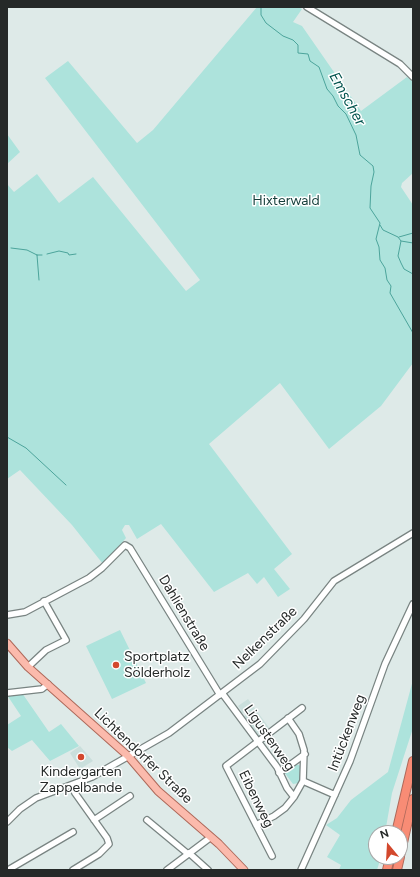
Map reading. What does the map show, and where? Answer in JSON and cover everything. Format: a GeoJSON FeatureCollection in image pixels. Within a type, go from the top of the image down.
{"type":"FeatureCollection","features":[{"type":"Feature","properties":{"kind":"highway"},"geometry":{"type":"LineString","coordinates":[[398,825],[413,761]]}},
{"type":"Feature","properties":{"kind":"highway"},"geometry":{"type":"LineString","coordinates":[[407,825],[413,799]]}},
{"type":"Feature","properties":{"kind":"main road","name":"Lichtendorfer Straße"},"geometry":{"type":"LineString","coordinates":[[7,643],[28,667],[128,756],[158,791],[211,837],[244,870]]}},
{"type":"Feature","properties":{"kind":"street"},"geometry":{"type":"LineString","coordinates":[[307,7],[400,64],[413,77]]}},
{"type":"Feature","properties":{"kind":"street","name":"Nelkenstraße"},"geometry":{"type":"LineString","coordinates":[[7,822],[27,803],[46,794],[92,777],[163,737],[260,664],[290,634],[334,581],[413,534]]}},
{"type":"Feature","properties":{"kind":"street","name":"Dahlienstraße"},"geometry":{"type":"LineString","coordinates":[[44,601],[94,574],[125,545],[130,548],[221,694]]}},
{"type":"Feature","properties":{"kind":"street"},"geometry":{"type":"LineString","coordinates":[[7,615],[25,612],[44,601],[66,640],[38,657],[28,667]]}},
{"type":"Feature","properties":{"kind":"street","name":"Intückenweg"},"geometry":{"type":"LineString","coordinates":[[301,870],[355,750],[385,664],[411,614],[413,604]]}},
{"type":"Feature","properties":{"kind":"street"},"geometry":{"type":"LineString","coordinates":[[7,693],[42,689],[48,684]]}},
{"type":"Feature","properties":{"kind":"street","name":"Ligusterweg"},"geometry":{"type":"LineString","coordinates":[[221,694],[277,767],[279,774],[294,797]]}},
{"type":"Feature","properties":{"kind":"street"},"geometry":{"type":"LineString","coordinates":[[258,741],[302,708]]}},
{"type":"Feature","properties":{"kind":"street"},"geometry":{"type":"LineString","coordinates":[[256,825],[280,813],[294,797],[303,781],[305,754],[299,734],[288,718]]}},
{"type":"Feature","properties":{"kind":"street","name":"Eibenweg"},"geometry":{"type":"LineString","coordinates":[[258,741],[226,766],[272,856]]}},
{"type":"Feature","properties":{"kind":"street"},"geometry":{"type":"LineString","coordinates":[[279,774],[305,754]]}},
{"type":"Feature","properties":{"kind":"street"},"geometry":{"type":"LineString","coordinates":[[303,781],[335,795]]}},
{"type":"Feature","properties":{"kind":"street"},"geometry":{"type":"LineString","coordinates":[[72,785],[75,793],[107,838],[109,844],[99,854],[73,870]]}},
{"type":"Feature","properties":{"kind":"street"},"geometry":{"type":"LineString","coordinates":[[94,820],[130,796]]}},
{"type":"Feature","properties":{"kind":"street"},"geometry":{"type":"LineString","coordinates":[[147,820],[208,870]]}},
{"type":"Feature","properties":{"kind":"street"},"geometry":{"type":"LineString","coordinates":[[8,870],[73,832]]}},
{"type":"Feature","properties":{"kind":"street"},"geometry":{"type":"LineString","coordinates":[[167,870],[211,837]]}},
{"type":"Feature","properties":{"kind":"shaded area"},"geometry":{"type":"Polygon","coordinates":[[[248,699],[270,729],[261,736],[257,736],[247,722],[249,721],[243,717],[246,715],[244,712],[241,714],[239,712],[241,710],[238,706],[248,699]]]}},
{"type":"Feature","properties":{"kind":"shaded area","name":"Kindergarten Zappelbande"},"geometry":{"type":"Polygon","coordinates":[[[80,746],[93,761],[80,769],[70,753],[80,746]]]}},
{"type":"Feature","properties":{"kind":"green space","name":"Hixterwald"},"geometry":{"type":"Polygon","coordinates":[[[257,7],[298,7],[302,9],[293,22],[302,26],[361,111],[407,77],[413,82],[413,173],[402,183],[401,187],[413,205],[413,363],[381,406],[329,449],[280,383],[209,444],[292,554],[274,569],[290,589],[278,597],[264,577],[257,584],[248,573],[214,592],[161,524],[137,539],[129,525],[125,525],[122,530],[126,538],[103,564],[72,525],[20,470],[7,479],[7,184],[14,192],[37,174],[59,203],[93,177],[186,291],[200,280],[45,78],[68,61],[137,143],[153,130],[257,7]]]}},
{"type":"Feature","properties":{"kind":"green space"},"geometry":{"type":"Polygon","coordinates":[[[7,134],[20,152],[7,164],[7,134]]]}},
{"type":"Feature","properties":{"kind":"green space","name":"Sportplatz Sölderholz"},"geometry":{"type":"Polygon","coordinates":[[[120,630],[146,683],[112,699],[86,646],[120,630]]]}},
{"type":"Feature","properties":{"kind":"green space"},"geometry":{"type":"Polygon","coordinates":[[[413,680],[413,728],[392,793],[386,825],[368,825],[368,865],[379,865],[377,870],[339,870],[341,865],[327,857],[340,835],[326,825],[337,818],[351,800],[388,772],[413,680]]]}},
{"type":"Feature","properties":{"kind":"green space"},"geometry":{"type":"Polygon","coordinates":[[[22,693],[49,732],[61,724],[79,746],[50,761],[32,740],[12,751],[7,747],[7,725],[21,716],[7,695],[22,693]]]}},
{"type":"Feature","properties":{"kind":"green space"},"geometry":{"type":"Polygon","coordinates":[[[294,764],[299,765],[303,769],[299,783],[293,784],[284,772],[294,764]]]}},
{"type":"Feature","properties":{"kind":"waterway","name":"Emscher"},"geometry":{"type":"LineString","coordinates":[[261,7],[261,15],[266,23],[283,36],[293,40],[298,45],[298,53],[308,54],[310,61],[319,67],[327,89],[333,96],[338,106],[346,114],[356,135],[360,155],[373,166],[374,172],[371,186],[370,208],[380,223],[376,239],[379,247],[380,260],[385,268],[387,280],[391,286],[390,293],[413,333]]}},
{"type":"Feature","properties":{"kind":"waterway","name":"Emscher"},"geometry":{"type":"LineString","coordinates":[[380,225],[383,230],[398,237],[401,241],[398,256],[404,269],[413,274]]}},
{"type":"Feature","properties":{"kind":"waterway"},"geometry":{"type":"LineString","coordinates":[[399,237],[413,233]]}},
{"type":"Feature","properties":{"kind":"waterway"},"geometry":{"type":"LineString","coordinates":[[401,241],[413,243]]}},
{"type":"Feature","properties":{"kind":"waterway"},"geometry":{"type":"LineString","coordinates":[[11,248],[27,250],[37,255]]}},
{"type":"Feature","properties":{"kind":"waterway"},"geometry":{"type":"LineString","coordinates":[[47,254],[59,251],[68,253],[69,255],[76,254]]}},
{"type":"Feature","properties":{"kind":"waterway"},"geometry":{"type":"LineString","coordinates":[[37,255],[39,280]]}},
{"type":"Feature","properties":{"kind":"waterway"},"geometry":{"type":"LineString","coordinates":[[37,255],[42,255]]}},
{"type":"Feature","properties":{"kind":"waterway"},"geometry":{"type":"LineString","coordinates":[[7,437],[26,448],[66,485]]}},
{"type":"Feature","properties":{"kind":"place","name":"Sportplatz Sölderholz"},"geometry":{"type":"Point","coordinates":[116,665]}},
{"type":"Feature","properties":{"kind":"place","name":"Kindergarten Zappelbande"},"geometry":{"type":"Point","coordinates":[81,757]}}]}
